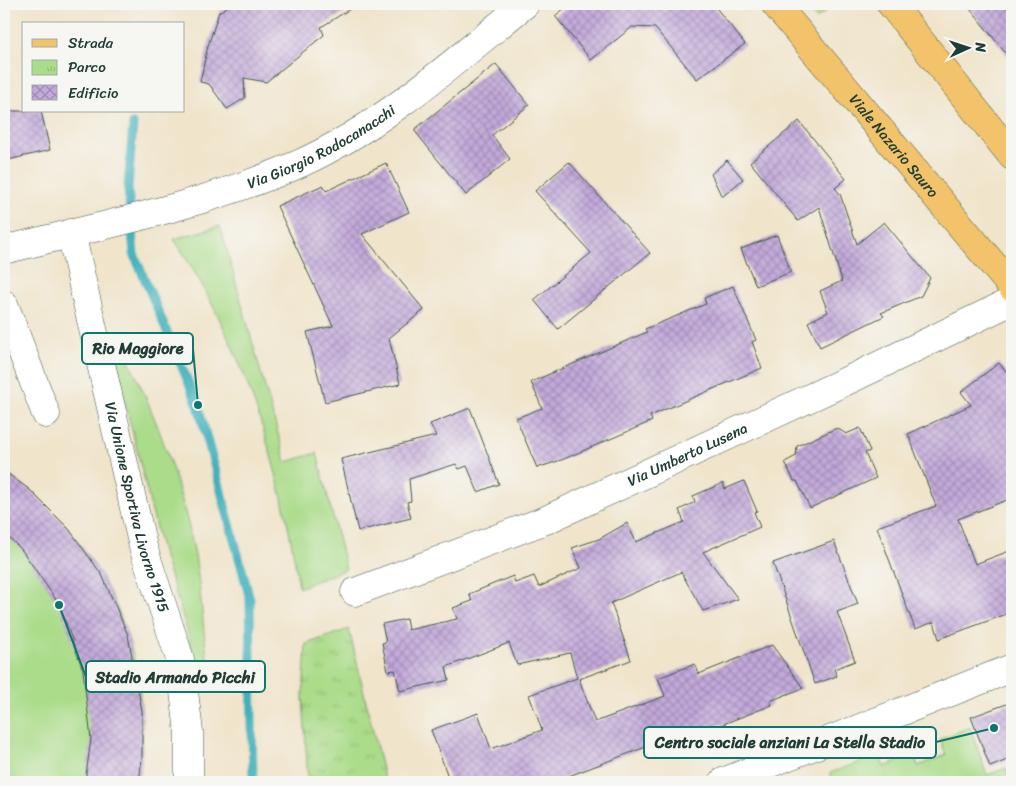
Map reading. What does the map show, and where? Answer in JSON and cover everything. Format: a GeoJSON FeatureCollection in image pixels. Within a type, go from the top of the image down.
{"type":"FeatureCollection","features":[{"type":"Feature","properties":{"kind":"main road","name":"Viale Nazario Sauro"},"geometry":{"type":"LineString","coordinates":[[775,4],[1012,287]]}},
{"type":"Feature","properties":{"kind":"main road"},"geometry":{"type":"LineString","coordinates":[[892,4],[1012,156]]}},
{"type":"Feature","properties":{"kind":"street","name":"Via Giorgio Rodocanacchi"},"geometry":{"type":"LineString","coordinates":[[4,250],[168,209],[253,182],[302,162],[342,140],[419,90],[525,4]]}},
{"type":"Feature","properties":{"kind":"street","name":"Via Unione Sportiva Livorno 1915"},"geometry":{"type":"LineString","coordinates":[[86,229],[143,547],[180,659],[189,732],[189,782]]}},
{"type":"Feature","properties":{"kind":"street","name":"Via Umberto Lusena"},"geometry":{"type":"LineString","coordinates":[[355,592],[546,520],[857,376],[1012,301]]}},
{"type":"Feature","properties":{"kind":"street"},"geometry":{"type":"LineString","coordinates":[[4,304],[46,414]]}},
{"type":"Feature","properties":{"kind":"street"},"geometry":{"type":"LineString","coordinates":[[722,782],[1012,668]]}},
{"type":"Feature","properties":{"kind":"green space"},"geometry":{"type":"Polygon","coordinates":[[[803,4],[834,4],[816,19],[803,4]]]}},
{"type":"Feature","properties":{"kind":"green space"},"geometry":{"type":"Polygon","coordinates":[[[220,226],[286,462],[317,453],[346,569],[299,588],[282,497],[256,407],[220,320],[174,239],[220,226]]]}},
{"type":"Feature","properties":{"kind":"green space"},"geometry":{"type":"Polygon","coordinates":[[[125,353],[158,426],[183,503],[195,555],[208,665],[196,668],[186,626],[161,548],[114,357],[125,353]]]}},
{"type":"Feature","properties":{"kind":"green space"},"geometry":{"type":"Polygon","coordinates":[[[4,471],[40,501],[71,533],[96,569],[116,607],[131,647],[140,690],[142,735],[139,782],[4,782],[4,471]]]}},
{"type":"Feature","properties":{"kind":"green space"},"geometry":{"type":"Polygon","coordinates":[[[349,629],[385,782],[308,782],[303,696],[306,644],[349,629]]]}},
{"type":"Feature","properties":{"kind":"green space"},"geometry":{"type":"Polygon","coordinates":[[[970,727],[987,775],[1006,768],[1011,782],[833,782],[830,773],[879,755],[884,767],[909,757],[909,753],[913,752],[918,766],[946,755],[940,739],[970,727]]]}},
{"type":"Feature","properties":{"kind":"building"},"geometry":{"type":"Polygon","coordinates":[[[232,4],[358,4],[321,27],[324,35],[266,82],[244,78],[245,98],[227,109],[209,84],[200,82],[208,46],[219,12],[232,4]]]}},
{"type":"Feature","properties":{"kind":"building"},"geometry":{"type":"Polygon","coordinates":[[[570,4],[713,4],[745,44],[697,79],[655,28],[632,27],[591,60],[555,16],[570,4]]]}},
{"type":"Feature","properties":{"kind":"building"},"geometry":{"type":"Polygon","coordinates":[[[966,4],[1012,4],[1012,61],[966,4]]]}},
{"type":"Feature","properties":{"kind":"building"},"geometry":{"type":"Polygon","coordinates":[[[496,64],[529,105],[492,135],[510,159],[466,195],[414,130],[496,64]]]}},
{"type":"Feature","properties":{"kind":"building"},"geometry":{"type":"Polygon","coordinates":[[[4,111],[41,112],[50,150],[4,161],[4,111]]]}},
{"type":"Feature","properties":{"kind":"building"},"geometry":{"type":"Polygon","coordinates":[[[799,121],[846,179],[835,188],[840,194],[857,244],[884,222],[930,278],[921,296],[881,313],[884,316],[820,347],[808,322],[828,312],[820,291],[842,281],[819,207],[798,221],[750,162],[799,121]]]}},
{"type":"Feature","properties":{"kind":"building"},"geometry":{"type":"Polygon","coordinates":[[[727,160],[743,179],[722,197],[711,174],[727,160]]]}},
{"type":"Feature","properties":{"kind":"building"},"geometry":{"type":"Polygon","coordinates":[[[569,162],[650,253],[558,329],[534,300],[591,253],[535,191],[569,162]]]}},
{"type":"Feature","properties":{"kind":"building"},"geometry":{"type":"Polygon","coordinates":[[[386,163],[409,212],[362,234],[424,310],[389,338],[400,384],[325,402],[307,332],[333,326],[277,206],[323,185],[326,191],[386,163]]]}},
{"type":"Feature","properties":{"kind":"building"},"geometry":{"type":"Polygon","coordinates":[[[777,235],[791,272],[756,286],[741,249],[777,235]]]}},
{"type":"Feature","properties":{"kind":"building"},"geometry":{"type":"Polygon","coordinates":[[[733,286],[756,340],[752,342],[762,368],[650,416],[652,421],[564,459],[537,468],[516,418],[542,408],[531,382],[647,332],[645,329],[706,304],[704,298],[733,286]]]}},
{"type":"Feature","properties":{"kind":"building"},"geometry":{"type":"Polygon","coordinates":[[[999,363],[1012,378],[1012,498],[958,519],[975,564],[1012,550],[1012,612],[939,639],[934,622],[915,629],[877,527],[936,506],[908,434],[971,405],[961,392],[999,363]]]}},
{"type":"Feature","properties":{"kind":"building"},"geometry":{"type":"Polygon","coordinates":[[[470,408],[499,484],[478,492],[467,466],[459,469],[456,464],[409,479],[411,501],[407,502],[411,518],[358,531],[341,459],[436,436],[430,424],[470,408]]]}},
{"type":"Feature","properties":{"kind":"building"},"geometry":{"type":"Polygon","coordinates":[[[837,428],[846,434],[860,428],[870,451],[865,453],[876,478],[810,508],[785,462],[796,456],[797,446],[837,428]]]}},
{"type":"Feature","properties":{"kind":"building"},"geometry":{"type":"Polygon","coordinates":[[[4,471],[30,490],[69,529],[102,575],[128,635],[142,711],[142,758],[139,782],[85,782],[91,739],[83,670],[59,604],[21,549],[4,533],[4,471]]]}},
{"type":"Feature","properties":{"kind":"building"},"geometry":{"type":"Polygon","coordinates":[[[744,481],[757,511],[754,512],[760,527],[703,552],[738,599],[703,611],[681,572],[611,603],[631,660],[579,679],[595,722],[665,696],[658,678],[695,664],[699,674],[772,645],[803,688],[770,701],[772,705],[682,740],[680,734],[553,782],[450,782],[431,730],[478,713],[491,749],[542,730],[529,695],[577,678],[570,653],[517,665],[509,643],[446,667],[449,680],[400,691],[395,670],[388,671],[382,643],[386,642],[382,624],[406,619],[408,630],[457,619],[453,608],[472,601],[469,594],[513,576],[515,583],[534,576],[539,587],[581,568],[572,548],[599,539],[627,523],[636,542],[684,522],[679,510],[695,502],[693,496],[723,483],[725,489],[744,481]]]}},
{"type":"Feature","properties":{"kind":"building"},"geometry":{"type":"Polygon","coordinates":[[[834,541],[858,604],[837,612],[855,661],[834,669],[837,676],[815,684],[773,563],[834,541]]]}},
{"type":"Feature","properties":{"kind":"building"},"geometry":{"type":"Polygon","coordinates":[[[1012,702],[1012,758],[990,767],[971,717],[1012,702]]]}},
{"type":"Feature","properties":{"kind":"waterway"},"geometry":{"type":"LineString","coordinates":[[133,124],[128,188],[134,254],[198,405],[250,599],[253,782]]}},
{"type":"Feature","properties":{"kind":"place","name":"Rio Maggiore"},"geometry":{"type":"Point","coordinates":[198,405]}},
{"type":"Feature","properties":{"kind":"place","name":"Stadio Armando Picchi"},"geometry":{"type":"Point","coordinates":[59,605]}},
{"type":"Feature","properties":{"kind":"place","name":"Centro sociale anziani La Stella Stadio"},"geometry":{"type":"Point","coordinates":[994,728]}}]}
